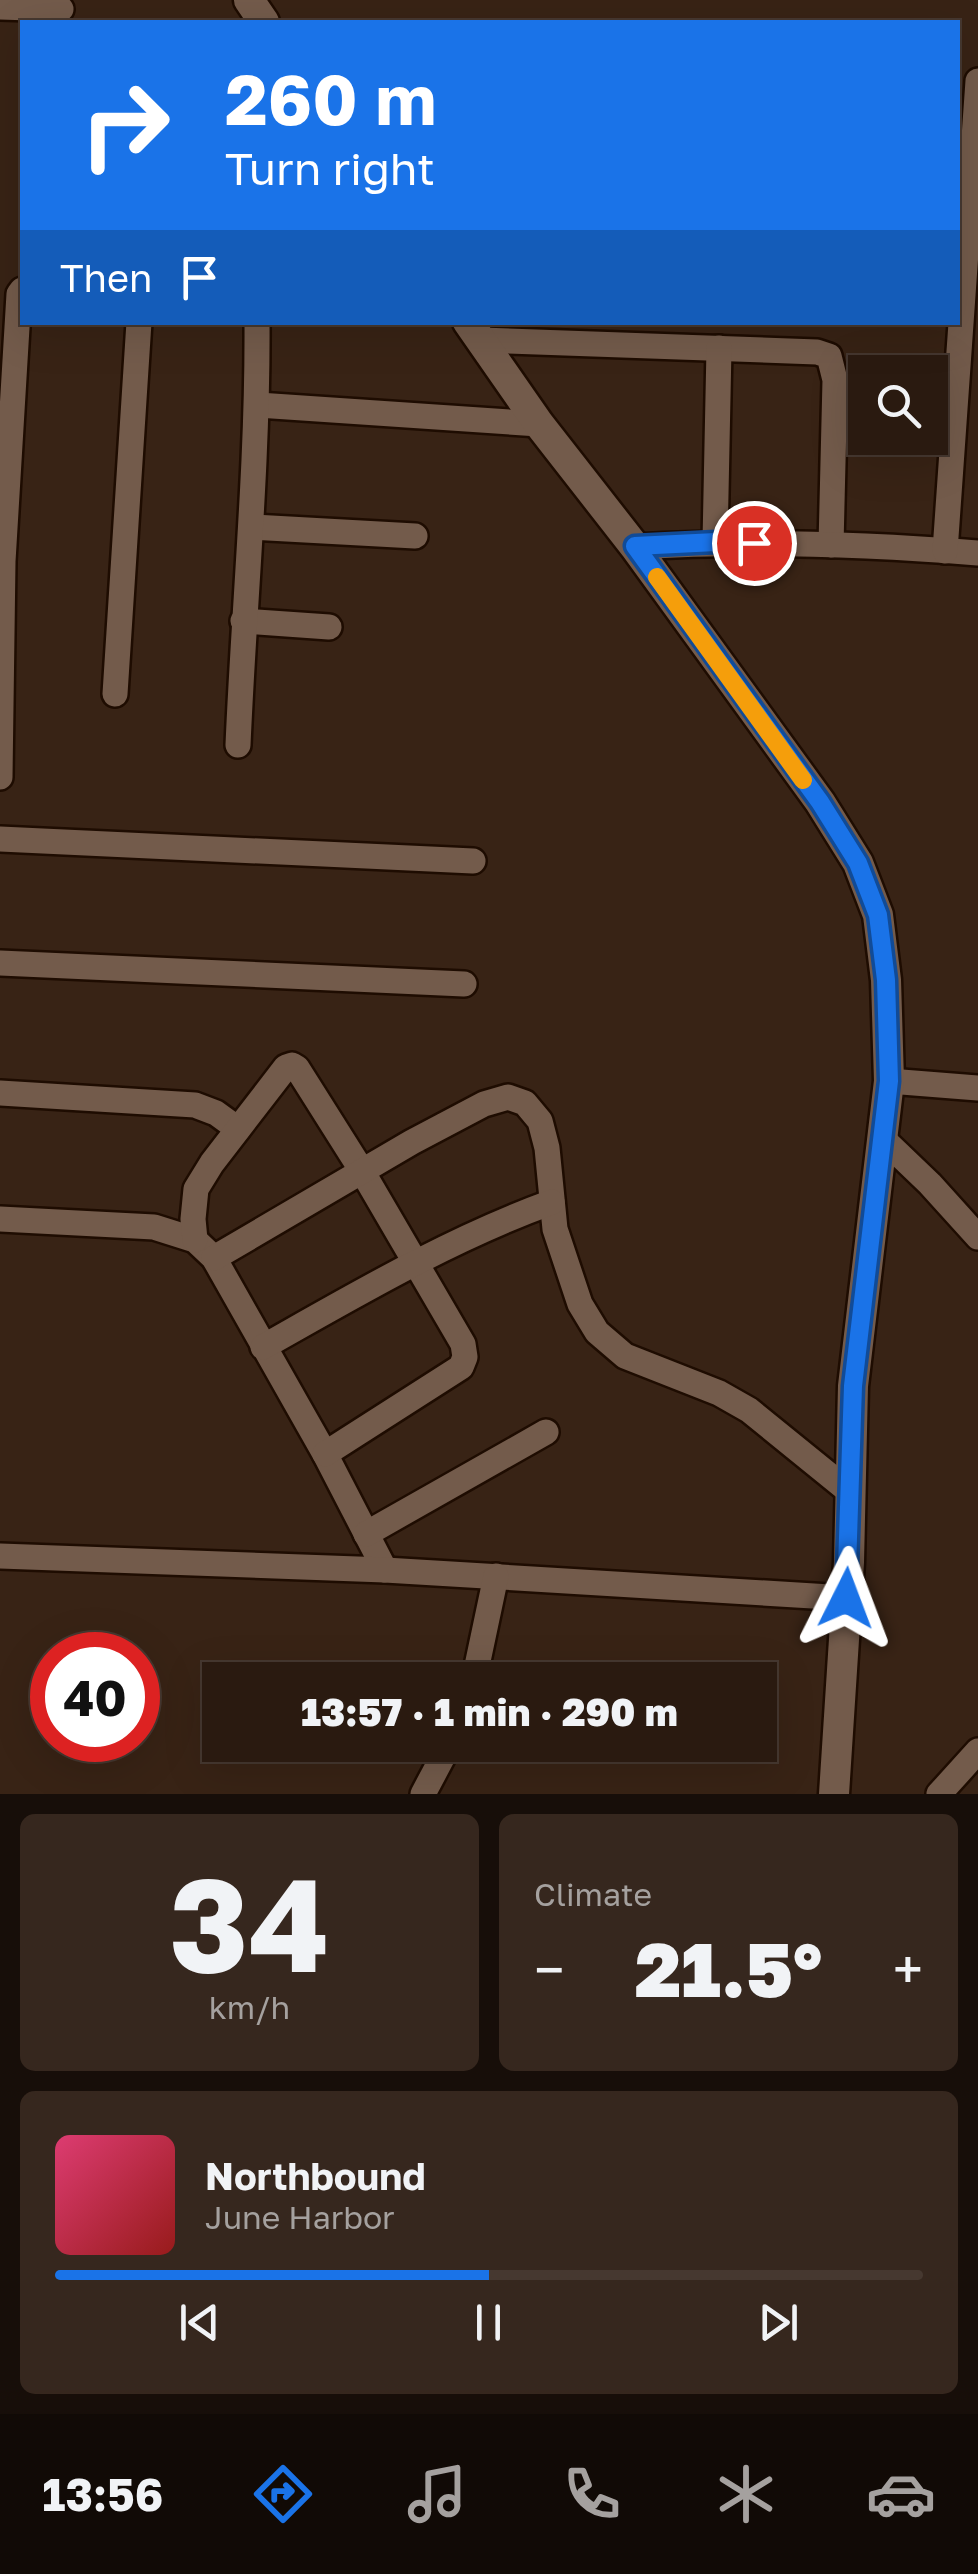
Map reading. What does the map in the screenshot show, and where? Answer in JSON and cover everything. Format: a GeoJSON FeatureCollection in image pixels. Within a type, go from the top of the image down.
{"type":"FeatureCollection","features":[{"type":"Feature","properties":{"kind":"street"},"geometry":{"type":"LineString","coordinates":[[0,7],[62,11]]}},
{"type":"Feature","properties":{"kind":"street"},"geometry":{"type":"LineString","coordinates":[[945,551],[978,81]]}},
{"type":"Feature","properties":{"kind":"street"},"geometry":{"type":"LineString","coordinates":[[0,777],[2,561],[20,294]]}},
{"type":"Feature","properties":{"kind":"street"},"geometry":{"type":"LineString","coordinates":[[115,694],[139,325]]}},
{"type":"Feature","properties":{"kind":"street"},"geometry":{"type":"LineString","coordinates":[[238,745],[258,405],[257,325]]}},
{"type":"Feature","properties":{"kind":"street"},"geometry":{"type":"LineString","coordinates":[[474,331],[818,352],[829,356],[835,380],[831,545]]}},
{"type":"Feature","properties":{"kind":"street"},"geometry":{"type":"LineString","coordinates":[[474,331],[820,802],[858,863],[878,915],[884,948],[889,1081],[853,1386],[834,1794]]}},
{"type":"Feature","properties":{"kind":"street"},"geometry":{"type":"LineString","coordinates":[[716,542],[719,348]]}},
{"type":"Feature","properties":{"kind":"street"},"geometry":{"type":"LineString","coordinates":[[258,405],[539,424]]}},
{"type":"Feature","properties":{"kind":"street"},"geometry":{"type":"LineString","coordinates":[[252,526],[415,536]]}},
{"type":"Feature","properties":{"kind":"street"},"geometry":{"type":"LineString","coordinates":[[635,546],[716,542],[978,554]]}},
{"type":"Feature","properties":{"kind":"street"},"geometry":{"type":"LineString","coordinates":[[243,621],[330,627]]}},
{"type":"Feature","properties":{"kind":"street"},"geometry":{"type":"LineString","coordinates":[[0,839],[473,861]]}},
{"type":"Feature","properties":{"kind":"street"},"geometry":{"type":"LineString","coordinates":[[0,963],[464,984]]}},
{"type":"Feature","properties":{"kind":"street"},"geometry":{"type":"LineString","coordinates":[[196,1240],[196,1188],[212,1162],[292,1065],[362,1170],[463,1344],[465,1357],[461,1368],[325,1454]]}},
{"type":"Feature","properties":{"kind":"street"},"geometry":{"type":"LineString","coordinates":[[889,1081],[978,1088]]}},
{"type":"Feature","properties":{"kind":"street"},"geometry":{"type":"LineString","coordinates":[[0,1093],[195,1105],[216,1113],[238,1129]]}},
{"type":"Feature","properties":{"kind":"street"},"geometry":{"type":"LineString","coordinates":[[214,1258],[362,1170],[484,1104],[508,1097],[525,1104],[540,1120],[548,1148],[555,1229],[580,1304],[597,1332],[625,1356],[719,1393],[749,1410],[850,1492]]}},
{"type":"Feature","properties":{"kind":"street"},"geometry":{"type":"LineString","coordinates":[[882,1138],[978,1237]]}},
{"type":"Feature","properties":{"kind":"street"},"geometry":{"type":"LineString","coordinates":[[263,1347],[414,1262],[502,1220],[552,1202]]}},
{"type":"Feature","properties":{"kind":"street"},"geometry":{"type":"LineString","coordinates":[[0,1219],[154,1227],[196,1240],[214,1258],[386,1570]]}},
{"type":"Feature","properties":{"kind":"street"},"geometry":{"type":"LineString","coordinates":[[366,1534],[546,1432]]}},
{"type":"Feature","properties":{"kind":"street"},"geometry":{"type":"LineString","coordinates":[[0,1556],[386,1570],[846,1598]]}},
{"type":"Feature","properties":{"kind":"street"},"geometry":{"type":"LineString","coordinates":[[478,1662],[496,1576]]}},
{"type":"Feature","properties":{"kind":"street"},"geometry":{"type":"LineString","coordinates":[[940,1794],[978,1751]]}},
{"type":"Feature","properties":{"kind":"street"},"geometry":{"type":"LineString","coordinates":[[423,1794],[439,1762]]}},
{"type":"Feature","properties":{"kind":"slow traffic"},"geometry":{"type":"LineString","coordinates":[[657,577],[803,780]]}},
{"type":"Feature","properties":{"kind":"route"},"geometry":{"type":"LineString","coordinates":[[754,543],[635,546],[820,802],[858,863],[878,915],[884,948],[889,1081],[853,1386],[846,1598]]}}]}
